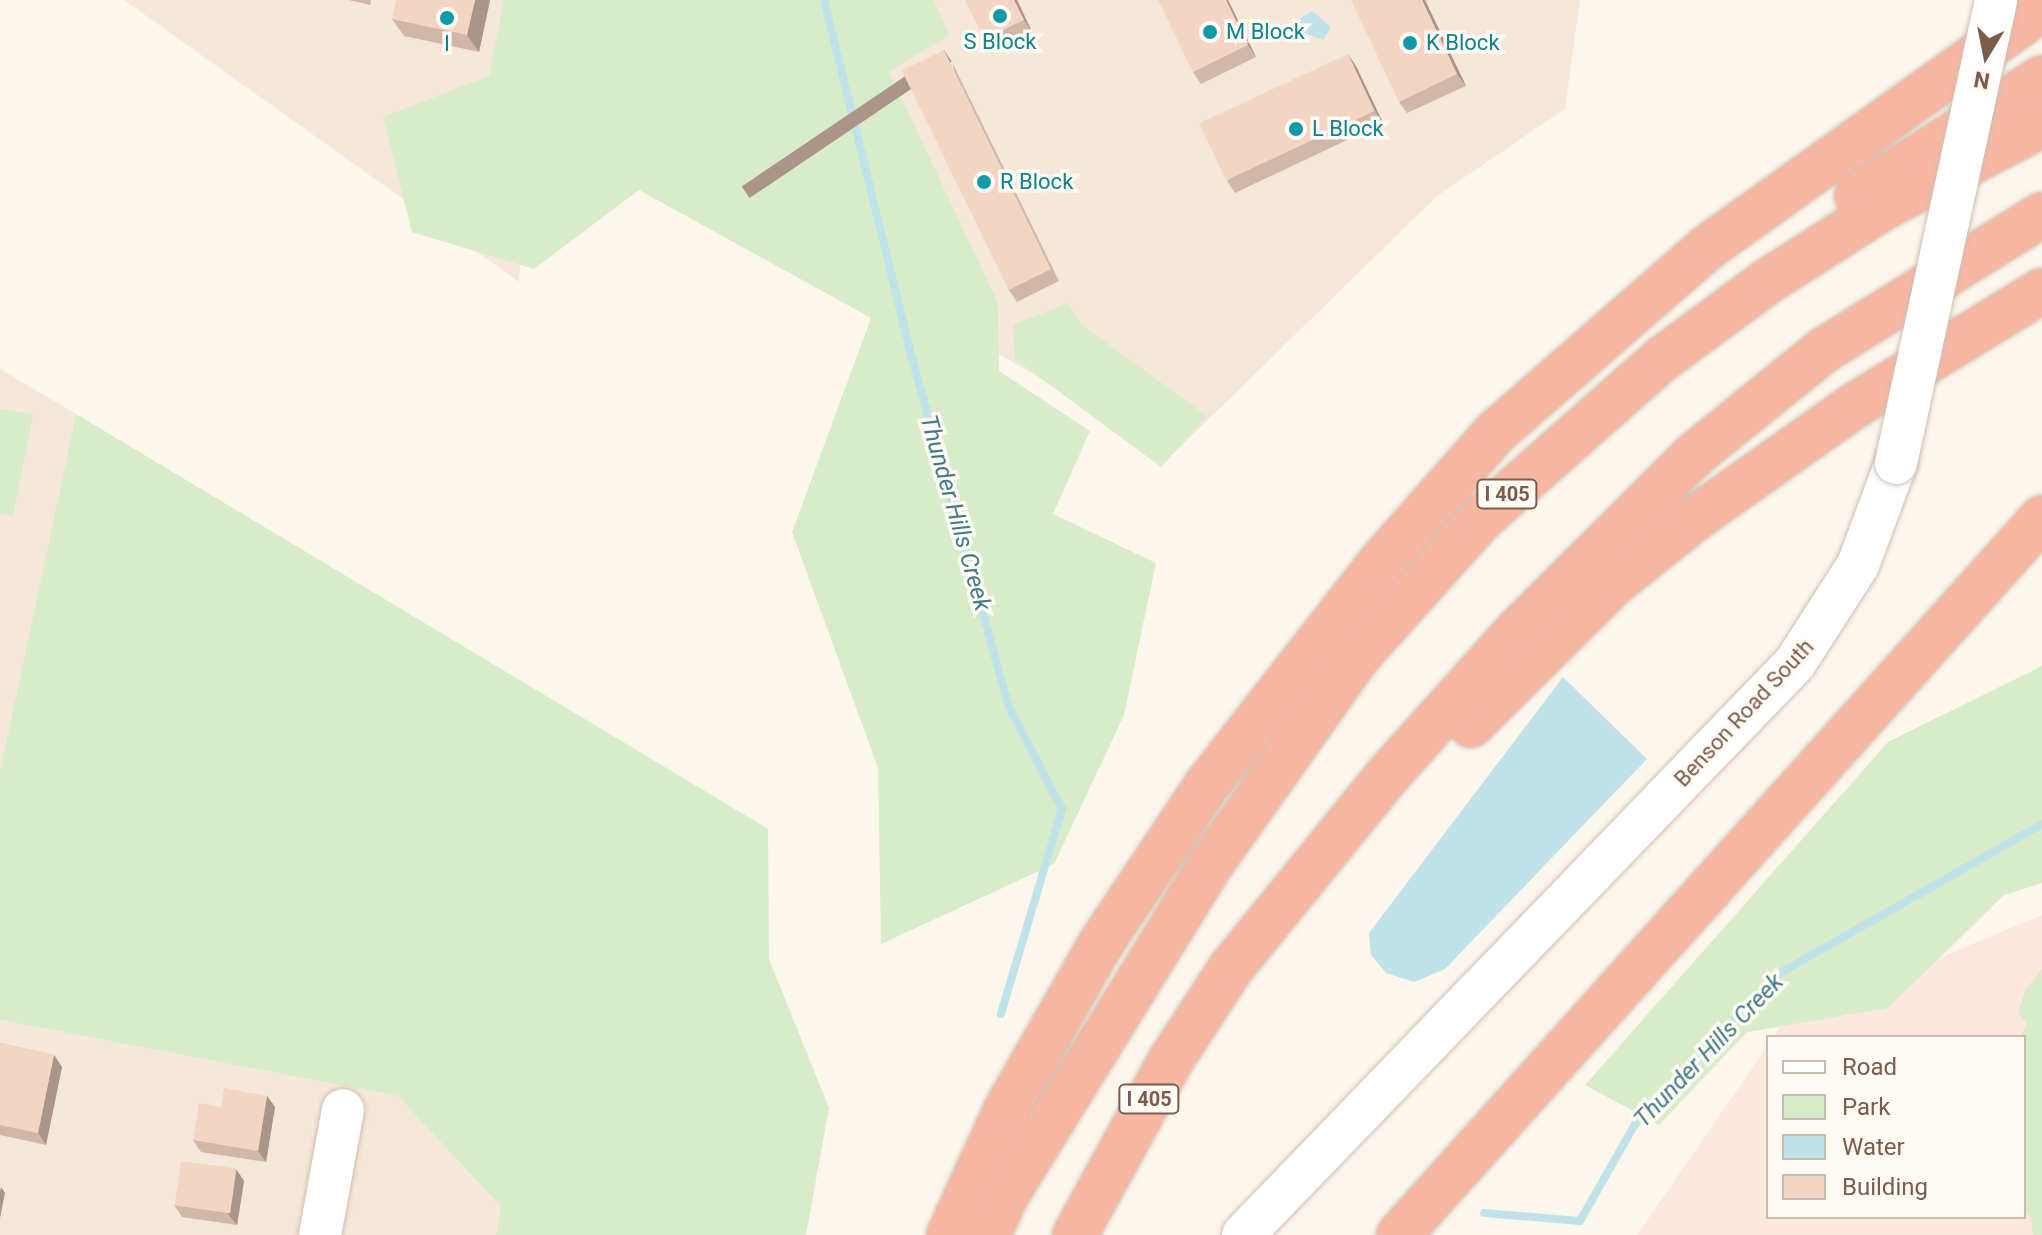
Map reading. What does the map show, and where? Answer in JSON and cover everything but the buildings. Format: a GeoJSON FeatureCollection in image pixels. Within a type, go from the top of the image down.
{"type":"FeatureCollection","features":[{"type":"Feature","properties":{"kind":"highway"},"geometry":{"type":"LineString","coordinates":[[949,1235],[1006,1110],[1102,942],[1206,786],[1380,563],[1496,432],[1708,247],[2042,9]]}},
{"type":"Feature","properties":{"kind":"highway"},"geometry":{"type":"LineString","coordinates":[[1768,281],[1851,200],[2042,78]]}},
{"type":"Feature","properties":{"kind":"highway","name":"I 405"},"geometry":{"type":"LineString","coordinates":[[988,1235],[1005,1197],[1154,949],[1358,656],[1481,519],[1569,437],[1768,281],[1884,207],[2042,125]]}},
{"type":"Feature","properties":{"kind":"highway","name":"I 405"},"geometry":{"type":"LineString","coordinates":[[1075,1235],[1171,1060],[1231,968],[1387,776],[1517,631],[1693,456],[1824,350],[2042,215]]}},
{"type":"Feature","properties":{"kind":"highway"},"geometry":{"type":"LineString","coordinates":[[1231,968],[1344,869],[1457,740],[1614,583],[1854,406],[2042,291]]}},
{"type":"Feature","properties":{"kind":"highway"},"geometry":{"type":"LineString","coordinates":[[1399,1235],[2042,518]]}},
{"type":"Feature","properties":{"kind":"street","name":"Benson Road South"},"geometry":{"type":"LineString","coordinates":[[1243,1235],[1795,663],[1858,565],[1896,463],[1996,0]]}},
{"type":"Feature","properties":{"kind":"street"},"geometry":{"type":"LineString","coordinates":[[320,1235],[343,1110]]}},
{"type":"Feature","properties":{"kind":"shaded area"},"geometry":{"type":"Polygon","coordinates":[[[124,0],[540,0],[519,282],[124,0]]]}},
{"type":"Feature","properties":{"kind":"shaded area"},"geometry":{"type":"Polygon","coordinates":[[[849,0],[1580,0],[1565,109],[1437,196],[1172,455],[980,343],[849,0]]]}},
{"type":"Feature","properties":{"kind":"shaded area"},"geometry":{"type":"Polygon","coordinates":[[[0,369],[76,414],[0,771],[0,369]]]}},
{"type":"Feature","properties":{"kind":"shaded area"},"geometry":{"type":"Polygon","coordinates":[[[2042,915],[2042,1235],[1637,1235],[1766,1048],[1766,1219],[2026,1219],[2026,1035],[1774,1035],[1783,1023],[2042,915]]]}},
{"type":"Feature","properties":{"kind":"shaded area"},"geometry":{"type":"Polygon","coordinates":[[[0,1020],[398,1096],[501,1207],[496,1235],[0,1235],[0,1020]]]}},
{"type":"Feature","properties":{"kind":"green space"},"geometry":{"type":"Polygon","coordinates":[[[504,0],[934,0],[949,35],[889,72],[998,303],[999,371],[1090,431],[1053,514],[1156,563],[1124,715],[1054,864],[881,944],[878,768],[792,532],[871,318],[639,190],[534,269],[412,232],[383,117],[489,76],[504,0]]]}},
{"type":"Feature","properties":{"kind":"green space"},"geometry":{"type":"Polygon","coordinates":[[[1067,303],[1082,325],[1207,416],[1161,467],[1015,359],[1013,325],[1067,303]]]}},
{"type":"Feature","properties":{"kind":"green space"},"geometry":{"type":"Polygon","coordinates":[[[0,408],[33,415],[13,516],[0,513],[0,408]]]}},
{"type":"Feature","properties":{"kind":"green space"},"geometry":{"type":"Polygon","coordinates":[[[76,414],[768,829],[769,959],[829,1108],[806,1235],[496,1235],[501,1207],[398,1096],[0,1020],[0,771],[76,414]]]}},
{"type":"Feature","properties":{"kind":"green space"},"geometry":{"type":"Polygon","coordinates":[[[2042,666],[2042,883],[2004,895],[1888,1008],[1747,1032],[1659,1125],[1585,1085],[1888,742],[2042,666]]]}},
{"type":"Feature","properties":{"kind":"green space"},"geometry":{"type":"Polygon","coordinates":[[[2042,969],[2042,1235],[2033,1235],[2031,1217],[2026,1213],[2026,1035],[2021,1035],[2027,1024],[2018,1013],[2026,989],[2042,969]]]}},
{"type":"Feature","properties":{"kind":"water"},"geometry":{"type":"Polygon","coordinates":[[[1312,11],[1331,27],[1323,40],[1298,31],[1294,22],[1312,11]]]}},
{"type":"Feature","properties":{"kind":"water"},"geometry":{"type":"Polygon","coordinates":[[[1563,677],[1647,759],[1445,969],[1414,982],[1386,973],[1371,955],[1369,933],[1563,677]]]}},
{"type":"Feature","properties":{"kind":"waterway","name":"Thunder Hills Creek"},"geometry":{"type":"LineString","coordinates":[[824,0],[909,347],[1008,705],[1062,809],[1001,1014]]}},
{"type":"Feature","properties":{"kind":"waterway","name":"Thunder Hills Creek"},"geometry":{"type":"LineString","coordinates":[[1484,1213],[1580,1221],[1635,1124],[1780,973],[2042,824]]}},
{"type":"Feature","properties":{"kind":"place","name":"S Block"},"geometry":{"type":"Point","coordinates":[1000,16]}},
{"type":"Feature","properties":{"kind":"place","name":"I"},"geometry":{"type":"Point","coordinates":[447,18]}},
{"type":"Feature","properties":{"kind":"place","name":"M Block"},"geometry":{"type":"Point","coordinates":[1210,32]}},
{"type":"Feature","properties":{"kind":"place","name":"K Block"},"geometry":{"type":"Point","coordinates":[1410,43]}},
{"type":"Feature","properties":{"kind":"place","name":"L Block"},"geometry":{"type":"Point","coordinates":[1296,129]}},
{"type":"Feature","properties":{"kind":"place","name":"R Block"},"geometry":{"type":"Point","coordinates":[984,182]}}]}
